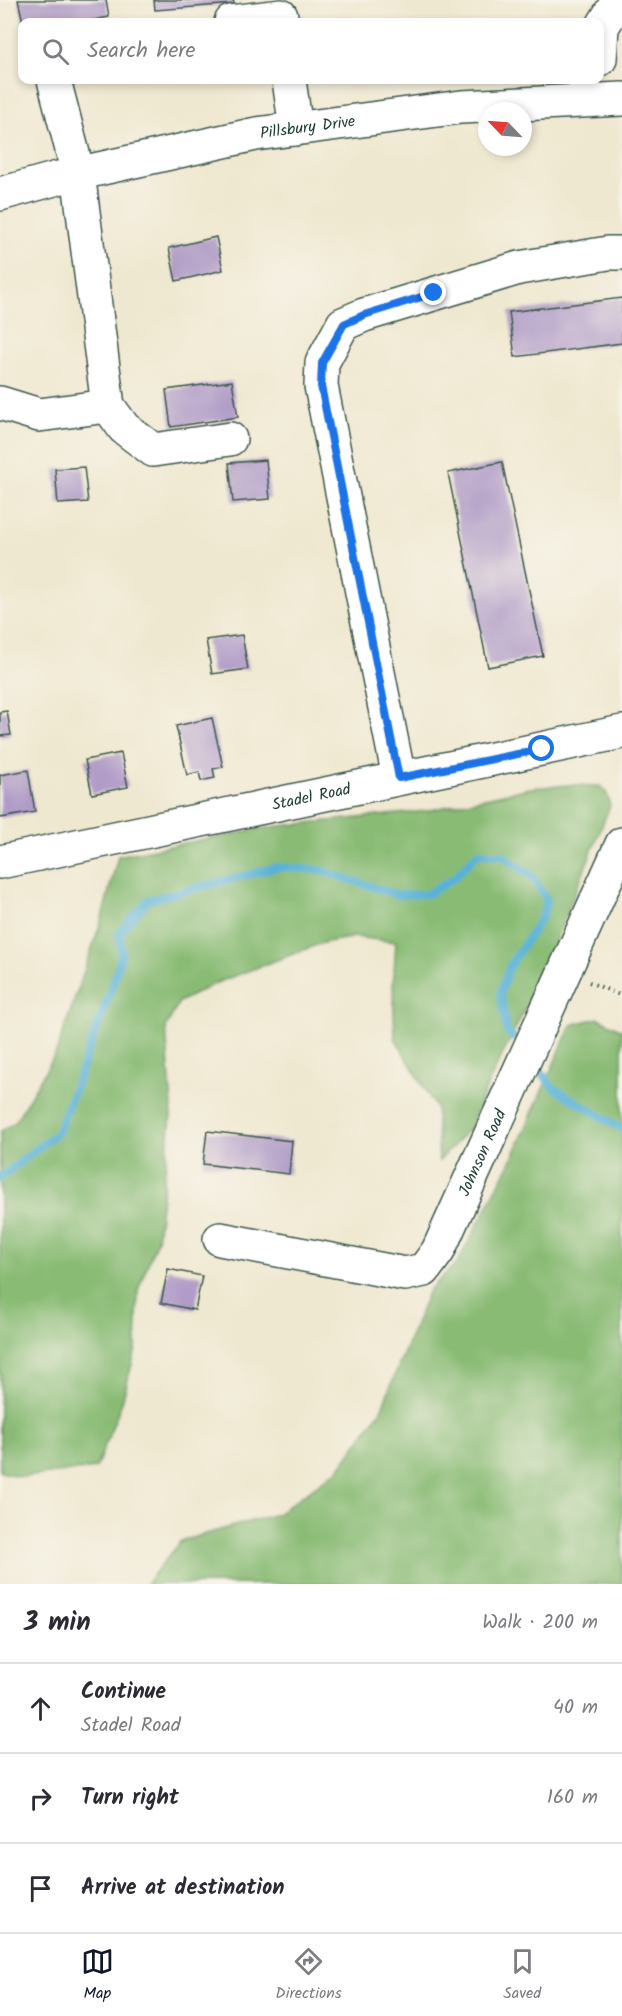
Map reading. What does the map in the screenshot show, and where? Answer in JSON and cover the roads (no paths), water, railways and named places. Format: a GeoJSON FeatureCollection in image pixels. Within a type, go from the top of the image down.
{"type":"FeatureCollection","features":[{"type":"Feature","properties":{"kind":"main road"},"geometry":{"type":"LineString","coordinates":[[604,24],[616,4],[622,3]]}},
{"type":"Feature","properties":{"kind":"main road"},"geometry":{"type":"LineString","coordinates":[[253,18],[281,13]]}},
{"type":"Feature","properties":{"kind":"main road"},"geometry":{"type":"LineString","coordinates":[[55,84],[78,173],[108,406],[124,428],[153,450],[230,439]]}},
{"type":"Feature","properties":{"kind":"main road"},"geometry":{"type":"LineString","coordinates":[[290,84],[296,129]]}},
{"type":"Feature","properties":{"kind":"main road","name":"Pillsbury Drive"},"geometry":{"type":"LineString","coordinates":[[0,194],[78,173],[255,134],[461,106],[606,93]]}},
{"type":"Feature","properties":{"kind":"main road"},"geometry":{"type":"LineString","coordinates":[[399,778],[321,386],[322,363],[344,324],[364,315],[519,268],[608,253],[622,253]]}},
{"type":"Feature","properties":{"kind":"main road"},"geometry":{"type":"LineString","coordinates":[[0,403],[39,415],[108,406]]}},
{"type":"Feature","properties":{"kind":"main road","name":"Stadel Road"},"geometry":{"type":"LineString","coordinates":[[0,862],[622,732]]}},
{"type":"Feature","properties":{"kind":"main road","name":"Johnson Road"},"geometry":{"type":"LineString","coordinates":[[220,1239],[405,1274],[424,1270],[438,1251],[622,844]]}},
{"type":"Feature","properties":{"kind":"waterway"},"geometry":{"type":"LineString","coordinates":[[0,1178],[58,1132],[111,990],[122,953],[119,933],[148,900],[278,867],[320,870],[398,895],[428,894],[454,878],[478,853],[502,855],[532,876],[547,900],[542,917],[510,965],[500,993],[507,1031],[514,1038]]}},
{"type":"Feature","properties":{"kind":"waterway"},"geometry":{"type":"LineString","coordinates":[[540,1071],[554,1088],[622,1129]]}}]}
